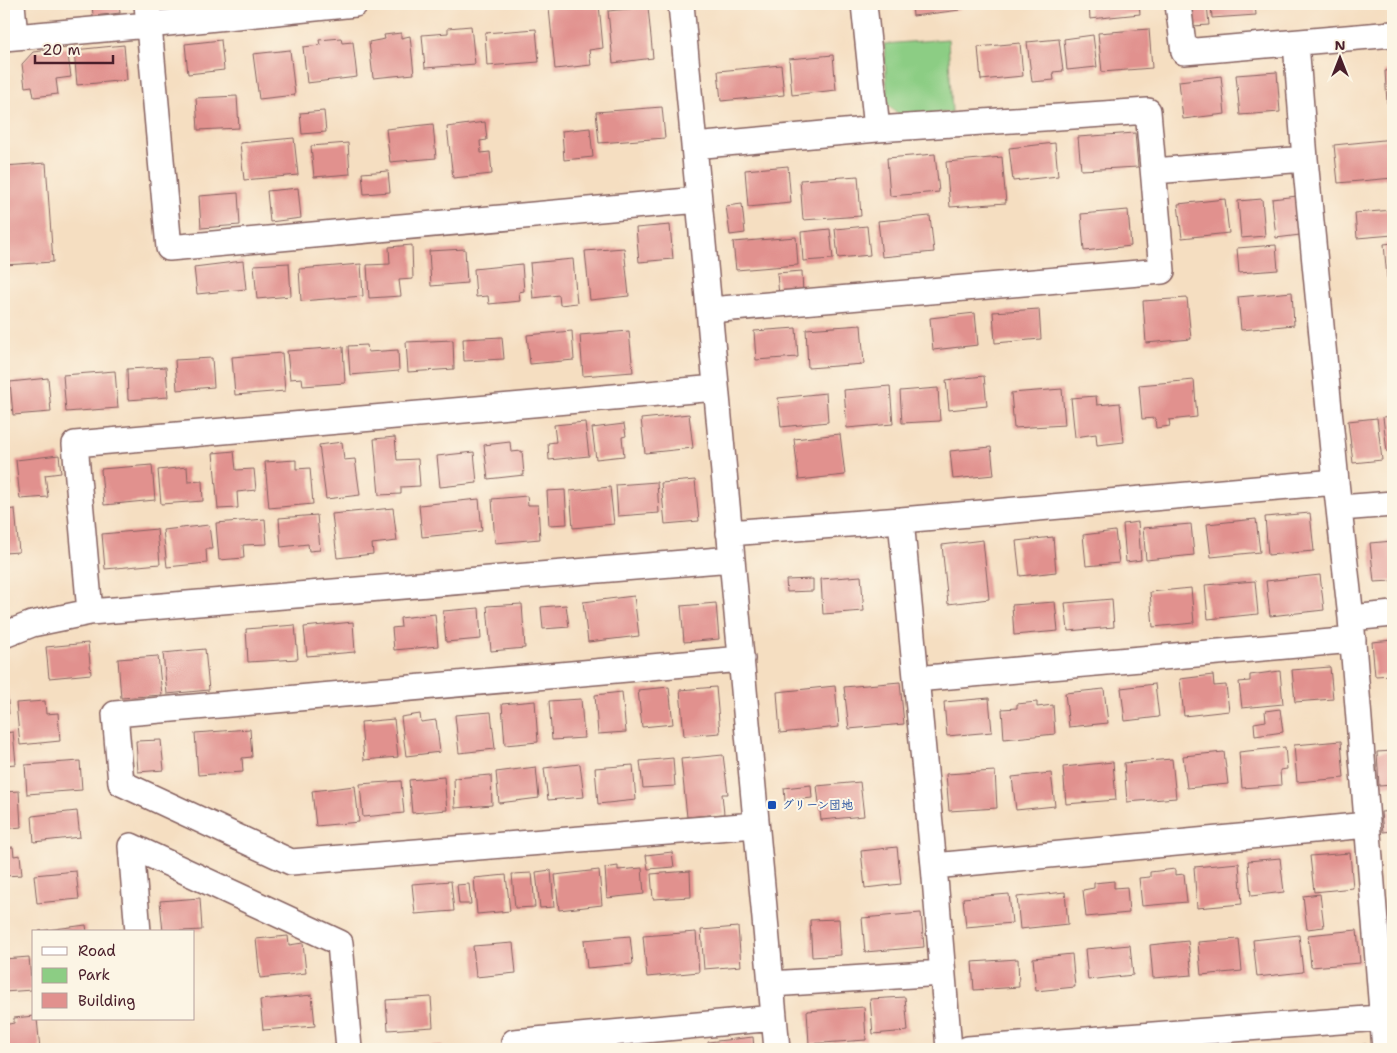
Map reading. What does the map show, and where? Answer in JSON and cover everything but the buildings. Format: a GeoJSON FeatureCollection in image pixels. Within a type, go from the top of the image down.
{"type":"FeatureCollection","features":[{"type":"Feature","properties":{"kind":"street"},"geometry":{"type":"LineString","coordinates":[[12,4],[9,37],[148,14],[355,4]]}},
{"type":"Feature","properties":{"kind":"street"},"geometry":{"type":"LineString","coordinates":[[681,4],[777,1049]]}},
{"type":"Feature","properties":{"kind":"street"},"geometry":{"type":"LineString","coordinates":[[864,4],[877,129]]}},
{"type":"Feature","properties":{"kind":"street"},"geometry":{"type":"LineString","coordinates":[[1178,4],[1184,52],[1393,34]]}},
{"type":"Feature","properties":{"kind":"street"},"geometry":{"type":"LineString","coordinates":[[148,14],[169,248],[699,200]]}},
{"type":"Feature","properties":{"kind":"street"},"geometry":{"type":"LineString","coordinates":[[1296,43],[1305,159],[1352,629],[1367,825],[1388,1017],[1385,1049]]}},
{"type":"Feature","properties":{"kind":"street"},"geometry":{"type":"LineString","coordinates":[[694,146],[877,129],[1148,111],[1154,171],[1162,271],[710,310]]}},
{"type":"Feature","properties":{"kind":"street"},"geometry":{"type":"LineString","coordinates":[[1154,171],[1305,159]]}},
{"type":"Feature","properties":{"kind":"street"},"geometry":{"type":"LineString","coordinates":[[90,612],[75,444],[716,388]]}},
{"type":"Feature","properties":{"kind":"street"},"geometry":{"type":"LineString","coordinates":[[729,533],[1336,482]]}},
{"type":"Feature","properties":{"kind":"street"},"geometry":{"type":"LineString","coordinates":[[1340,508],[1393,504]]}},
{"type":"Feature","properties":{"kind":"street"},"geometry":{"type":"LineString","coordinates":[[901,520],[934,866],[949,1049]]}},
{"type":"Feature","properties":{"kind":"street"},"geometry":{"type":"LineString","coordinates":[[4,635],[32,624],[90,612],[732,559]]}},
{"type":"Feature","properties":{"kind":"street"},"geometry":{"type":"LineString","coordinates":[[916,678],[1352,629],[1393,614]]}},
{"type":"Feature","properties":{"kind":"street"},"geometry":{"type":"LineString","coordinates":[[742,659],[115,714],[121,783],[291,862],[755,825]]}},
{"type":"Feature","properties":{"kind":"street"},"geometry":{"type":"LineString","coordinates":[[934,866],[1367,825]]}},
{"type":"Feature","properties":{"kind":"street"},"geometry":{"type":"LineString","coordinates":[[138,930],[131,846],[340,943],[349,1049]]}},
{"type":"Feature","properties":{"kind":"street"},"geometry":{"type":"LineString","coordinates":[[771,984],[942,973]]}},
{"type":"Feature","properties":{"kind":"street"},"geometry":{"type":"LineString","coordinates":[[968,1049],[1388,1017]]}},
{"type":"Feature","properties":{"kind":"street"},"geometry":{"type":"LineString","coordinates":[[514,1042],[774,1018]]}},
{"type":"Feature","properties":{"kind":"green space"},"geometry":{"type":"Polygon","coordinates":[[[948,39],[952,112],[902,116],[888,106],[884,44],[948,39]]]}},
{"type":"Feature","properties":{"kind":"place","name":"グリーン団地"},"geometry":{"type":"Point","coordinates":[772,805]}}]}
